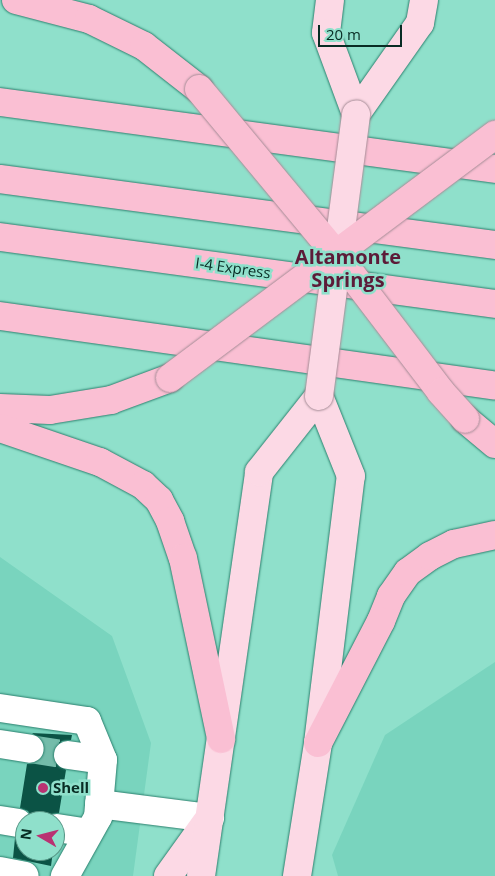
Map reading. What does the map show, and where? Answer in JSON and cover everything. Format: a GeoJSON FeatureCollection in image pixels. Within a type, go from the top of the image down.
{"type":"FeatureCollection","features":[{"type":"Feature","properties":{"kind":"highway"},"geometry":{"type":"LineString","coordinates":[[16,0],[89,19],[136,42],[200,89],[336,254],[441,392],[465,419],[495,444]]}},
{"type":"Feature","properties":{"kind":"highway"},"geometry":{"type":"LineString","coordinates":[[0,102],[495,169]]}},
{"type":"Feature","properties":{"kind":"highway"},"geometry":{"type":"LineString","coordinates":[[0,408],[50,410],[111,400],[170,378],[495,135]]}},
{"type":"Feature","properties":{"kind":"highway"},"geometry":{"type":"LineString","coordinates":[[0,179],[495,245]]}},
{"type":"Feature","properties":{"kind":"highway","name":"I-4 Express"},"geometry":{"type":"LineString","coordinates":[[0,237],[495,304]]}},
{"type":"Feature","properties":{"kind":"highway"},"geometry":{"type":"LineString","coordinates":[[0,316],[495,386]]}},
{"type":"Feature","properties":{"kind":"highway"},"geometry":{"type":"LineString","coordinates":[[0,428],[109,466],[143,485],[159,500],[170,521],[183,558],[221,740]]}},
{"type":"Feature","properties":{"kind":"highway"},"geometry":{"type":"LineString","coordinates":[[318,743],[381,621],[391,596],[408,572],[430,556],[454,544],[495,535]]}},
{"type":"Feature","properties":{"kind":"main road"},"geometry":{"type":"LineString","coordinates":[[330,0],[326,33],[356,114]]}},
{"type":"Feature","properties":{"kind":"main road"},"geometry":{"type":"LineString","coordinates":[[297,876],[318,743],[351,476],[319,396],[336,254],[356,114],[420,22],[424,0]]}},
{"type":"Feature","properties":{"kind":"main road"},"geometry":{"type":"LineString","coordinates":[[201,876],[259,472],[319,396]]}},
{"type":"Feature","properties":{"kind":"main road"},"geometry":{"type":"LineString","coordinates":[[168,876],[210,818]]}},
{"type":"Feature","properties":{"kind":"main road"},"geometry":{"type":"LineString","coordinates":[[301,848],[313,876]]}},
{"type":"Feature","properties":{"kind":"lane"},"geometry":{"type":"LineString","coordinates":[[0,708],[87,721],[103,760],[98,817],[65,876]]}},
{"type":"Feature","properties":{"kind":"lane"},"geometry":{"type":"LineString","coordinates":[[0,744],[30,749]]}},
{"type":"Feature","properties":{"kind":"lane"},"geometry":{"type":"LineString","coordinates":[[68,755],[103,760]]}},
{"type":"Feature","properties":{"kind":"lane"},"geometry":{"type":"LineString","coordinates":[[99,804],[210,818]]}},
{"type":"Feature","properties":{"kind":"lane"},"geometry":{"type":"LineString","coordinates":[[65,829],[88,833]]}},
{"type":"Feature","properties":{"kind":"lane"},"geometry":{"type":"LineString","coordinates":[[0,871],[25,876]]}},
{"type":"Feature","properties":{"kind":"shaded area"},"geometry":{"type":"Polygon","coordinates":[[[0,557],[112,636],[151,743],[133,876],[0,876],[0,557]]]}},
{"type":"Feature","properties":{"kind":"shaded area"},"geometry":{"type":"Polygon","coordinates":[[[495,662],[495,876],[338,876],[332,855],[385,735],[495,662]]]}},
{"type":"Feature","properties":{"kind":"building"},"geometry":{"type":"Polygon","coordinates":[[[32,733],[72,735],[71,740],[62,741],[53,752],[54,761],[66,770],[59,811],[28,811],[20,808],[27,764],[36,763],[45,752],[44,743],[32,733]]]}},
{"type":"Feature","properties":{"kind":"building"},"geometry":{"type":"Polygon","coordinates":[[[15,838],[15,858],[13,858],[15,838]]]}},
{"type":"Feature","properties":{"kind":"building"},"geometry":{"type":"Polygon","coordinates":[[[27,861],[52,861],[51,866],[27,861]]]}},
{"type":"Feature","properties":{"kind":"tunnel"},"geometry":{"type":"LineString","coordinates":[[30,749],[68,755]]}},
{"type":"Feature","properties":{"kind":"place","name":"Shell"},"geometry":{"type":"Point","coordinates":[43,788]}},
{"type":"Feature","properties":{"kind":"district","name":"Altamonte Springs"},"geometry":{"type":"Point","coordinates":[348,268]}}]}
